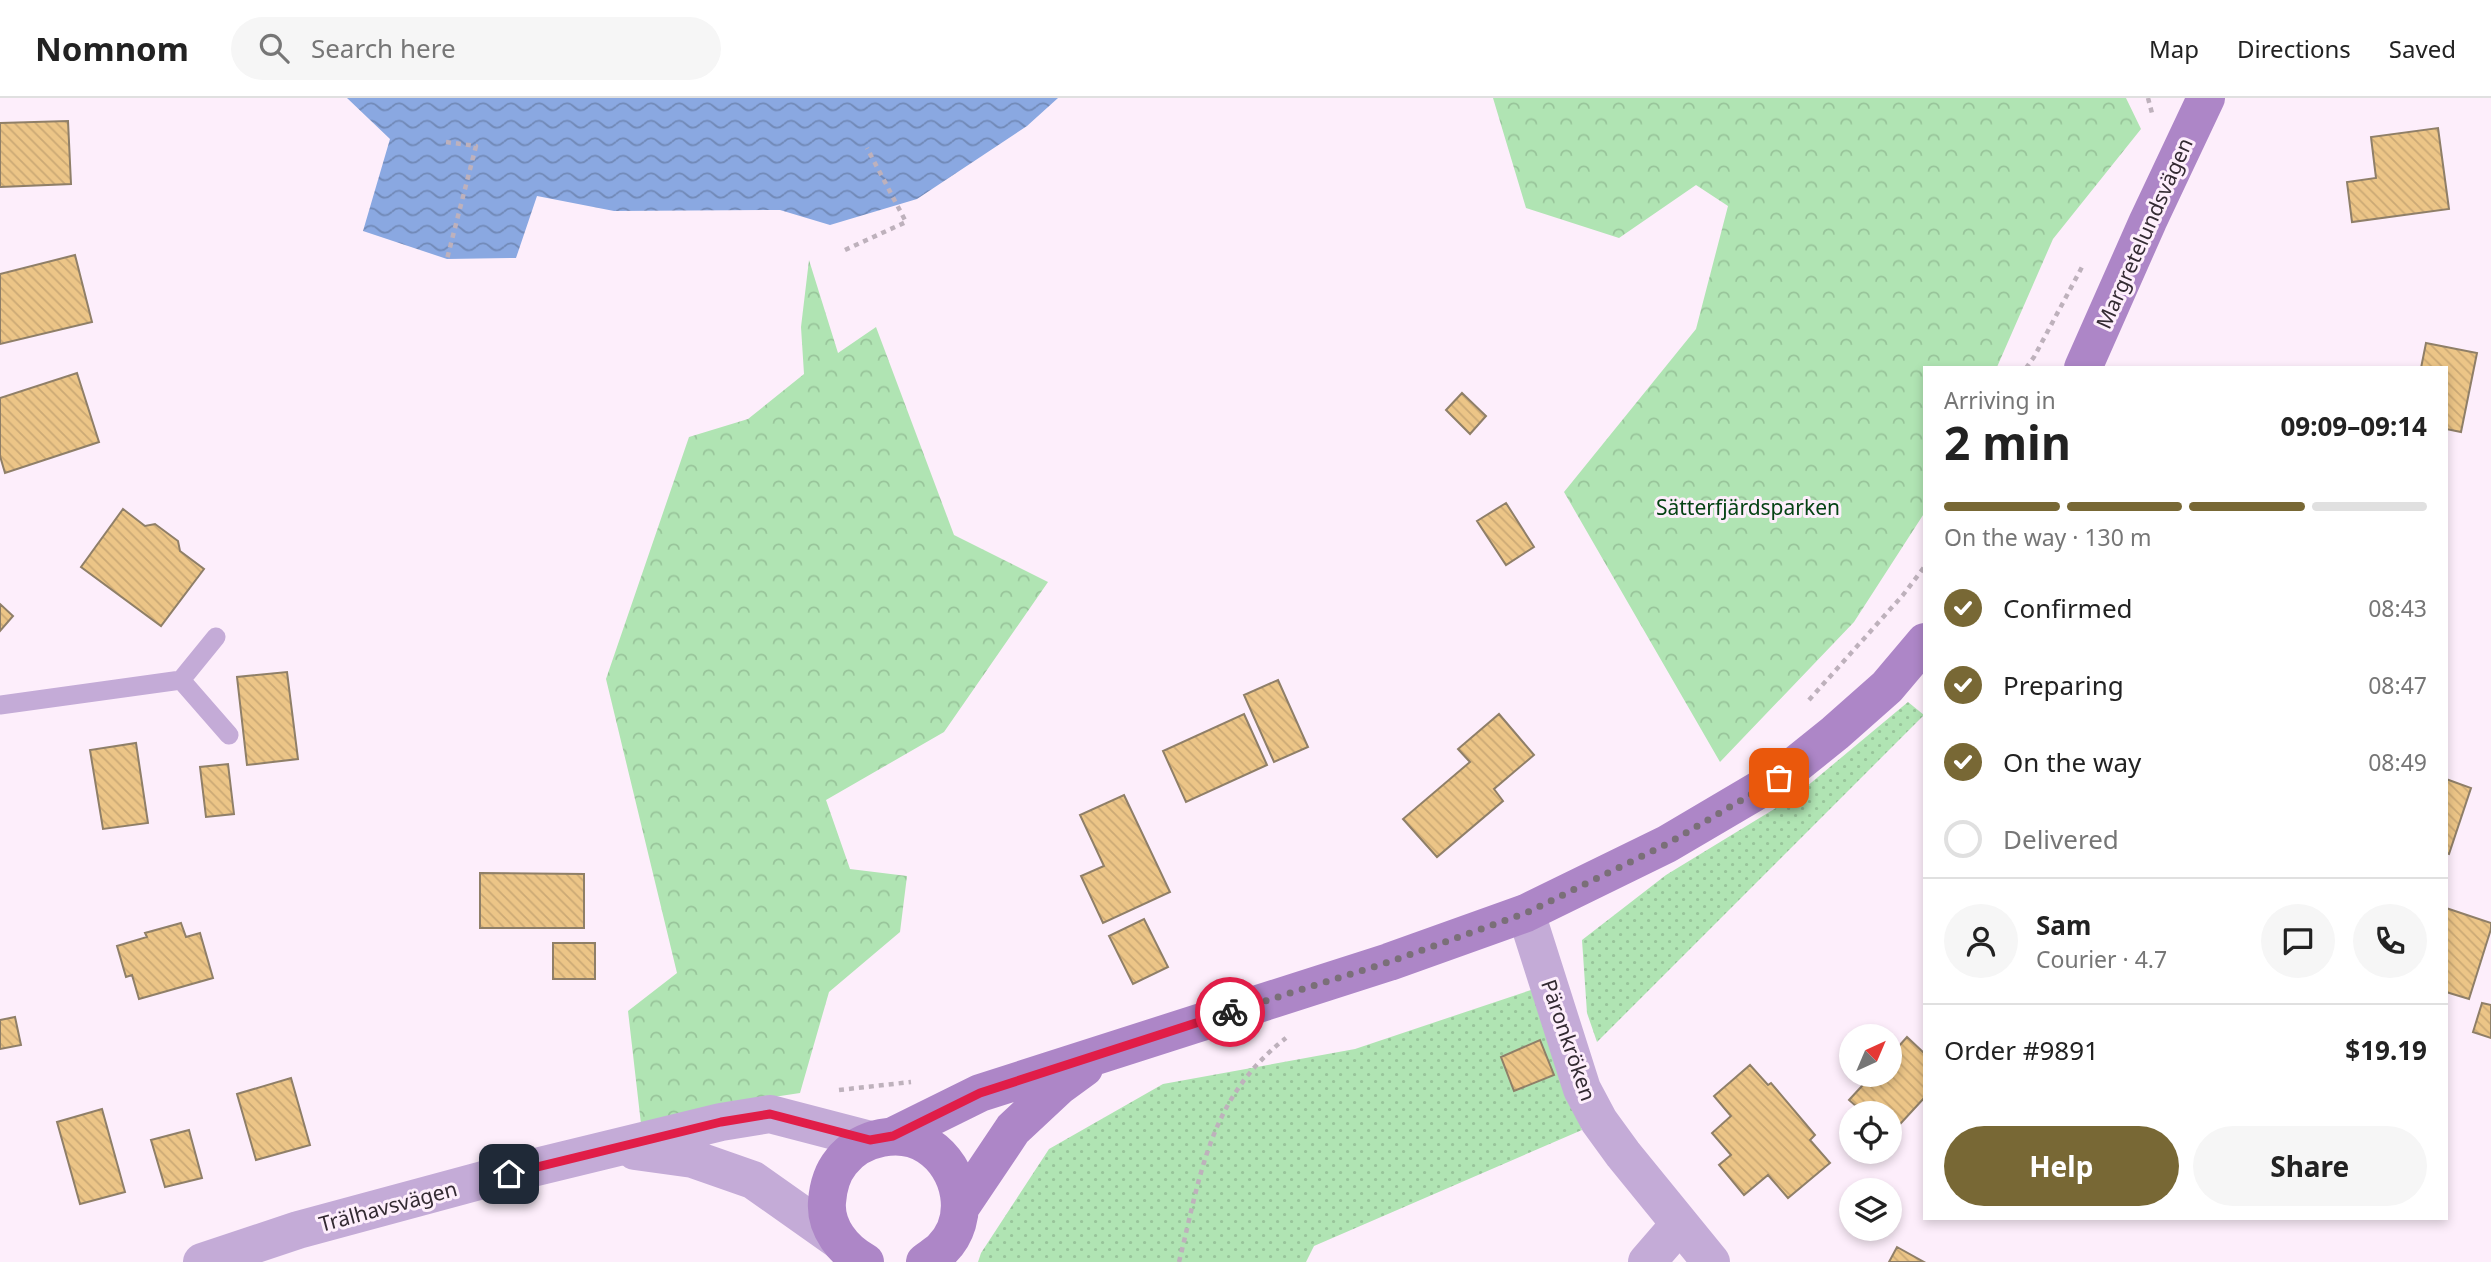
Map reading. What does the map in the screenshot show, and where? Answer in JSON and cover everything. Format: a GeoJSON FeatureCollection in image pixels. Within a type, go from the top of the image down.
{"type":"FeatureCollection","features":[{"type":"Feature","properties":{"kind":"street","name":"Margretelundsvägen"},"geometry":{"type":"LineString","coordinates":[[2084,366],[2206,98]]}},
{"type":"Feature","properties":{"kind":"street"},"geometry":{"type":"LineString","coordinates":[[853,1255],[828,1218],[827,1206],[830,1183],[840,1162],[857,1146],[881,1138],[980,1093],[1389,962],[1526,913],[1667,844],[1779,778],[1887,687],[1923,644]]}},
{"type":"Feature","properties":{"kind":"street","name":"Päronkröken"},"geometry":{"type":"LineString","coordinates":[[1526,913],[1582,1089],[1599,1121],[1711,1262]]}},
{"type":"Feature","properties":{"kind":"street"},"geometry":{"type":"LineString","coordinates":[[960,1208],[1013,1129],[1058,1087],[1108,1051]]}},
{"type":"Feature","properties":{"kind":"street","name":"Trälhavsvägen"},"geometry":{"type":"LineString","coordinates":[[202,1262],[298,1230],[483,1180],[721,1122],[770,1114],[881,1138]]}},
{"type":"Feature","properties":{"kind":"street"},"geometry":{"type":"LineString","coordinates":[[881,1138],[922,1143],[946,1162],[958,1185],[960,1208],[956,1228],[935,1257]]}},
{"type":"Feature","properties":{"kind":"street","name":"Trälhavsvägen"},"geometry":{"type":"LineString","coordinates":[[616,1149],[692,1159],[752,1180],[853,1255]]}},
{"type":"Feature","properties":{"kind":"street"},"geometry":{"type":"LineString","coordinates":[[1647,1262],[1679,1225]]}},
{"type":"Feature","properties":{"kind":"lane"},"geometry":{"type":"LineString","coordinates":[[0,705],[181,680],[216,637]]}},
{"type":"Feature","properties":{"kind":"lane"},"geometry":{"type":"LineString","coordinates":[[181,680],[229,735]]}},
{"type":"Feature","properties":{"kind":"path"},"geometry":{"type":"LineString","coordinates":[[446,142],[476,146],[447,259]]}},
{"type":"Feature","properties":{"kind":"path"},"geometry":{"type":"LineString","coordinates":[[845,250],[906,222],[867,148]]}},
{"type":"Feature","properties":{"kind":"path"},"geometry":{"type":"LineString","coordinates":[[1801,709],[1903,595],[1923,569]]}},
{"type":"Feature","properties":{"kind":"path"},"geometry":{"type":"LineString","coordinates":[[1178,1262],[1209,1142],[1225,1108],[1267,1053],[1292,1033]]}},
{"type":"Feature","properties":{"kind":"green space","name":"Sätterfjärdsparken"},"geometry":{"type":"Polygon","coordinates":[[[1493,98],[2126,98],[2141,129],[2053,239],[1997,366],[1923,366],[1923,515],[1854,622],[1720,762],[1564,492],[1696,329],[1728,206],[1696,185],[1619,238],[1526,208],[1493,98]]]}},
{"type":"Feature","properties":{"kind":"green space"},"geometry":{"type":"Polygon","coordinates":[[[809,260],[838,353],[876,327],[954,535],[1048,582],[944,732],[826,800],[850,869],[907,876],[900,932],[829,992],[800,1093],[706,1107],[641,1124],[628,1011],[677,973],[606,679],[689,437],[748,419],[804,374],[801,327],[809,260]]]}},
{"type":"Feature","properties":{"kind":"green space"},"geometry":{"type":"Polygon","coordinates":[[[1908,702],[1923,714],[1597,1042],[1587,1013],[1582,940],[1666,875],[1794,797],[1908,702]]]}},
{"type":"Feature","properties":{"kind":"green space"},"geometry":{"type":"Polygon","coordinates":[[[1531,990],[1564,1074],[1582,1130],[1314,1246],[1306,1262],[978,1262],[981,1253],[1049,1149],[1163,1084],[1355,1049],[1531,990]]]}},
{"type":"Feature","properties":{"kind":"water"},"geometry":{"type":"Polygon","coordinates":[[[347,98],[1058,98],[1027,126],[917,199],[830,225],[780,210],[614,211],[537,196],[516,258],[447,259],[363,231],[390,139],[347,98]]]}},
{"type":"Feature","properties":{"kind":"building"},"geometry":{"type":"Polygon","coordinates":[[[68,121],[71,184],[0,187],[0,123],[68,121]]]}},
{"type":"Feature","properties":{"kind":"building"},"geometry":{"type":"Polygon","coordinates":[[[2438,128],[2449,209],[2352,222],[2347,182],[2376,178],[2371,137],[2438,128]]]}},
{"type":"Feature","properties":{"kind":"building"},"geometry":{"type":"Polygon","coordinates":[[[75,255],[92,322],[0,344],[0,274],[75,255]]]}},
{"type":"Feature","properties":{"kind":"building"},"geometry":{"type":"Polygon","coordinates":[[[2426,343],[2477,353],[2461,432],[2448,429],[2448,366],[2421,366],[2426,343]]]}},
{"type":"Feature","properties":{"kind":"building"},"geometry":{"type":"Polygon","coordinates":[[[77,373],[99,442],[5,473],[0,456],[0,398],[77,373]]]}},
{"type":"Feature","properties":{"kind":"building"},"geometry":{"type":"Polygon","coordinates":[[[1462,393],[1486,416],[1470,434],[1446,410],[1462,393]]]}},
{"type":"Feature","properties":{"kind":"building"},"geometry":{"type":"Polygon","coordinates":[[[1506,503],[1534,547],[1506,565],[1477,521],[1506,503]]]}},
{"type":"Feature","properties":{"kind":"building"},"geometry":{"type":"Polygon","coordinates":[[[123,509],[145,526],[155,524],[178,541],[180,551],[204,569],[161,626],[81,567],[123,509]]]}},
{"type":"Feature","properties":{"kind":"building"},"geometry":{"type":"Polygon","coordinates":[[[0,604],[13,616],[0,631],[0,604]]]}},
{"type":"Feature","properties":{"kind":"building"},"geometry":{"type":"Polygon","coordinates":[[[287,672],[298,759],[247,765],[237,677],[287,672]]]}},
{"type":"Feature","properties":{"kind":"building"},"geometry":{"type":"Polygon","coordinates":[[[1278,680],[1308,747],[1274,762],[1244,695],[1278,680]]]}},
{"type":"Feature","properties":{"kind":"building"},"geometry":{"type":"Polygon","coordinates":[[[1244,714],[1267,765],[1186,802],[1163,751],[1244,714]]]}},
{"type":"Feature","properties":{"kind":"building"},"geometry":{"type":"Polygon","coordinates":[[[1499,714],[1534,755],[1494,789],[1503,801],[1437,857],[1403,819],[1470,762],[1458,749],[1499,714]]]}},
{"type":"Feature","properties":{"kind":"building"},"geometry":{"type":"Polygon","coordinates":[[[136,743],[148,823],[103,829],[90,750],[136,743]]]}},
{"type":"Feature","properties":{"kind":"building"},"geometry":{"type":"Polygon","coordinates":[[[228,764],[234,814],[206,817],[200,767],[228,764]]]}},
{"type":"Feature","properties":{"kind":"building"},"geometry":{"type":"Polygon","coordinates":[[[2448,780],[2471,788],[2448,854],[2448,780]]]}},
{"type":"Feature","properties":{"kind":"building"},"geometry":{"type":"Polygon","coordinates":[[[1124,795],[1170,892],[1103,923],[1081,876],[1104,866],[1080,815],[1124,795]]]}},
{"type":"Feature","properties":{"kind":"building"},"geometry":{"type":"Polygon","coordinates":[[[480,873],[584,874],[584,928],[480,928],[480,873]]]}},
{"type":"Feature","properties":{"kind":"building"},"geometry":{"type":"Polygon","coordinates":[[[2448,909],[2491,923],[2469,999],[2448,993],[2448,909]]]}},
{"type":"Feature","properties":{"kind":"building"},"geometry":{"type":"Polygon","coordinates":[[[1144,919],[1168,967],[1133,984],[1109,936],[1144,919]]]}},
{"type":"Feature","properties":{"kind":"building"},"geometry":{"type":"Polygon","coordinates":[[[181,923],[186,937],[200,933],[213,978],[139,999],[132,975],[126,977],[117,946],[147,937],[145,933],[181,923]]]}},
{"type":"Feature","properties":{"kind":"building"},"geometry":{"type":"Polygon","coordinates":[[[553,943],[595,943],[595,979],[553,979],[553,943]]]}},
{"type":"Feature","properties":{"kind":"building"},"geometry":{"type":"Polygon","coordinates":[[[2482,1003],[2491,1005],[2491,1038],[2473,1032],[2482,1003]]]}},
{"type":"Feature","properties":{"kind":"building"},"geometry":{"type":"Polygon","coordinates":[[[15,1017],[21,1045],[0,1049],[0,1020],[15,1017]]]}},
{"type":"Feature","properties":{"kind":"building"},"geometry":{"type":"Polygon","coordinates":[[[1907,1037],[1923,1052],[1923,1099],[1902,1122],[1902,1101],[1849,1100],[1861,1087],[1902,1087],[1902,1043],[1907,1037]]]}},
{"type":"Feature","properties":{"kind":"building"},"geometry":{"type":"Polygon","coordinates":[[[1540,1040],[1554,1075],[1514,1091],[1501,1057],[1540,1040]]]}},
{"type":"Feature","properties":{"kind":"building"},"geometry":{"type":"Polygon","coordinates":[[[1750,1065],[1768,1085],[1771,1083],[1815,1135],[1810,1140],[1830,1163],[1788,1198],[1768,1175],[1744,1195],[1719,1165],[1731,1155],[1712,1133],[1731,1116],[1714,1096],[1750,1065]]]}},
{"type":"Feature","properties":{"kind":"building"},"geometry":{"type":"Polygon","coordinates":[[[291,1078],[310,1145],[256,1160],[237,1094],[291,1078]]]}},
{"type":"Feature","properties":{"kind":"building"},"geometry":{"type":"Polygon","coordinates":[[[102,1109],[125,1192],[80,1204],[57,1122],[102,1109]]]}},
{"type":"Feature","properties":{"kind":"building"},"geometry":{"type":"Polygon","coordinates":[[[189,1130],[202,1178],[165,1187],[151,1140],[189,1130]]]}},
{"type":"Feature","properties":{"kind":"building"},"geometry":{"type":"Polygon","coordinates":[[[1897,1247],[1924,1262],[1889,1262],[1897,1247]]]}},
{"type":"Feature","properties":{"kind":"way so far"},"geometry":{"type":"LineString","coordinates":[[1230,1012],[1389,962],[1526,913],[1667,844],[1779,778]]}},
{"type":"Feature","properties":{"kind":"route"},"geometry":{"type":"LineString","coordinates":[[509,1174],[721,1122],[770,1114],[870,1140],[893,1136],[980,1093],[1230,1012]]}}]}
